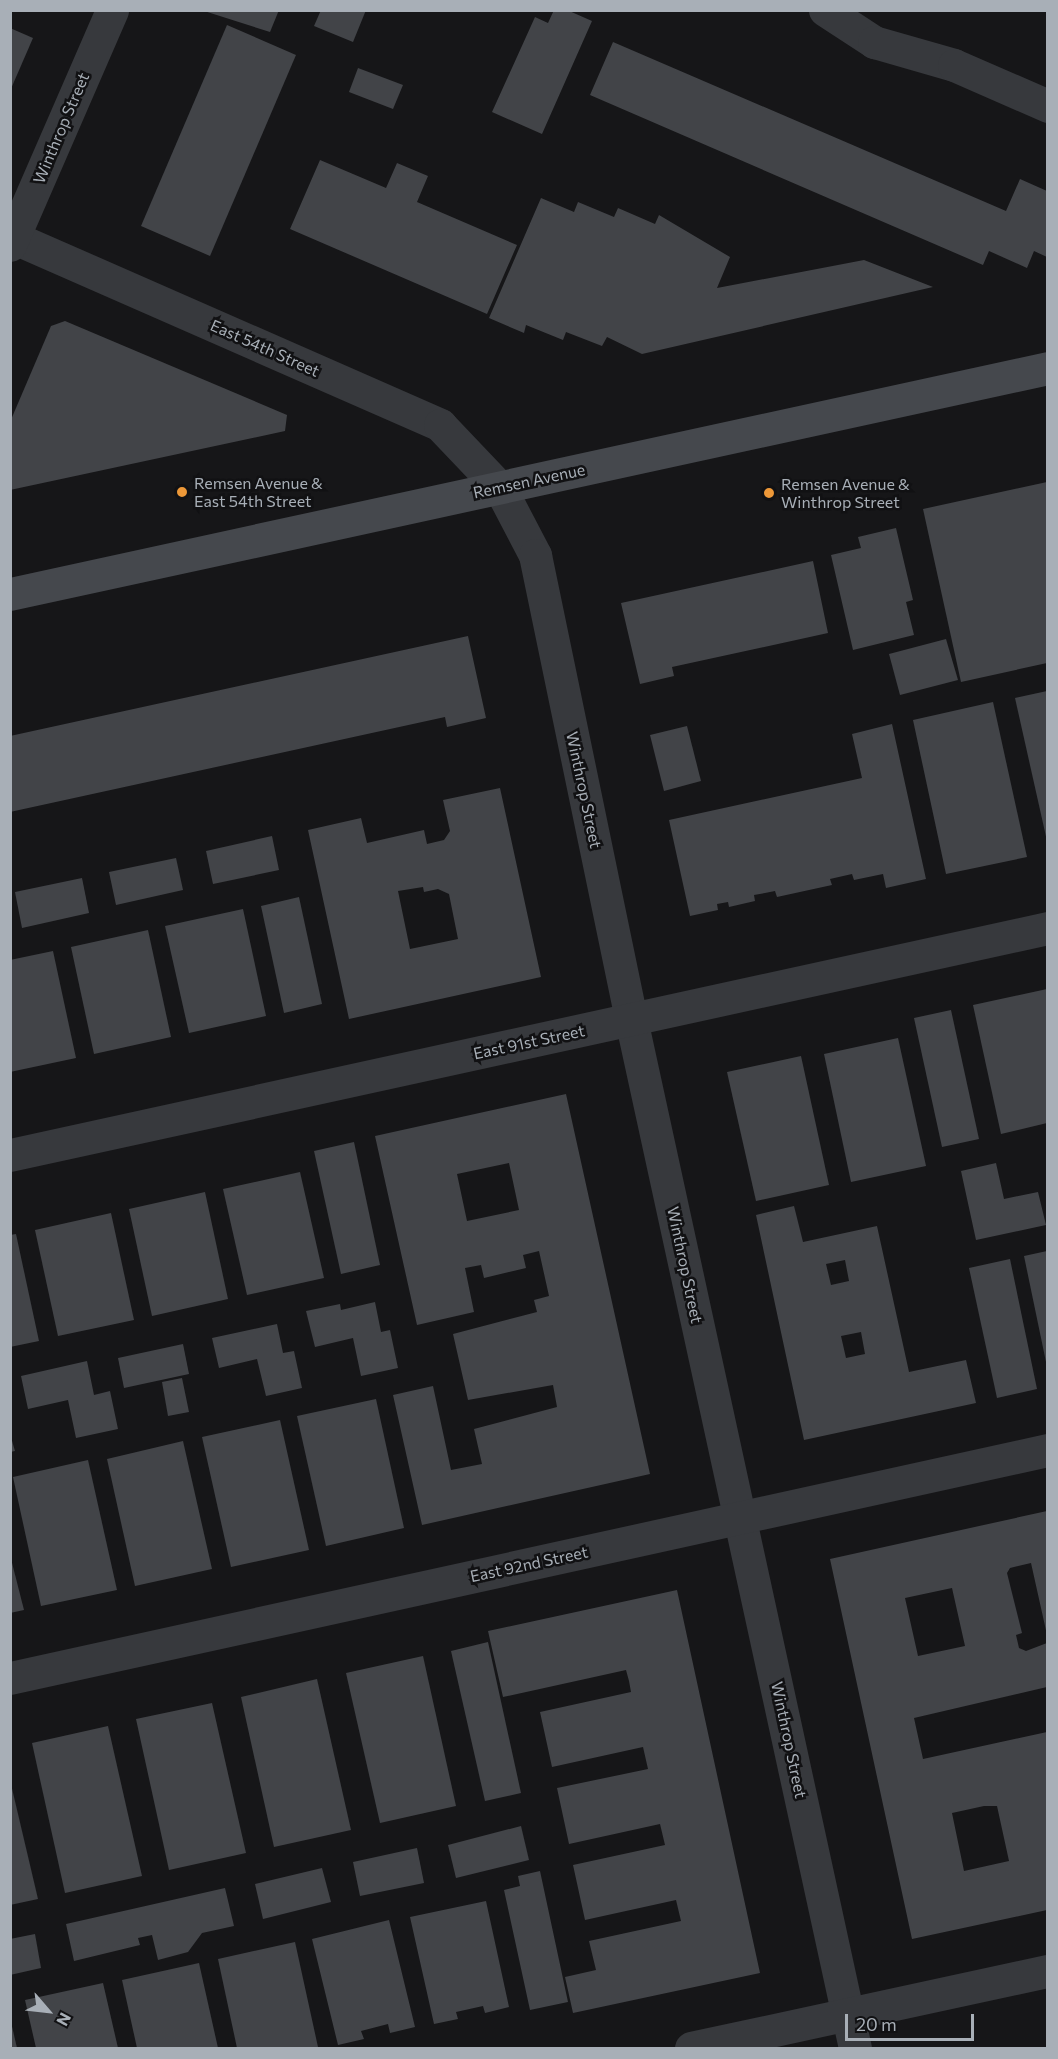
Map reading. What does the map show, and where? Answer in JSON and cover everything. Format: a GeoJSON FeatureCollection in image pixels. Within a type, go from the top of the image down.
{"type":"FeatureCollection","features":[{"type":"Feature","properties":{"kind":"main road","name":"Remsen Avenue"},"geometry":{"type":"LineString","coordinates":[[10,594],[1047,368]]}},
{"type":"Feature","properties":{"kind":"street","name":"Winthrop Street"},"geometry":{"type":"LineString","coordinates":[[12,239],[112,10]]}},
{"type":"Feature","properties":{"kind":"street"},"geometry":{"type":"LineString","coordinates":[[825,10],[874,42],[954,65],[1047,106]]}},
{"type":"Feature","properties":{"kind":"street","name":"East 54th Street"},"geometry":{"type":"LineString","coordinates":[[12,239],[440,425],[500,488]]}},
{"type":"Feature","properties":{"kind":"street","name":"Winthrop Street"},"geometry":{"type":"LineString","coordinates":[[500,488],[535,555],[631,1019],[855,2049]]}},
{"type":"Feature","properties":{"kind":"street","name":"East 91st Street"},"geometry":{"type":"LineString","coordinates":[[10,1155],[1047,928]]}},
{"type":"Feature","properties":{"kind":"street","name":"East 92nd Street"},"geometry":{"type":"LineString","coordinates":[[10,1678],[1047,1450]]}},
{"type":"Feature","properties":{"kind":"street"},"geometry":{"type":"LineString","coordinates":[[691,2049],[1047,1971]]}},
{"type":"Feature","properties":{"kind":"building"},"geometry":{"type":"Polygon","coordinates":[[[201,10],[279,10],[270,32],[201,10]]]}},
{"type":"Feature","properties":{"kind":"building"},"geometry":{"type":"Polygon","coordinates":[[[321,10],[366,10],[353,42],[314,26],[321,10]]]}},
{"type":"Feature","properties":{"kind":"building"},"geometry":{"type":"Polygon","coordinates":[[[554,10],[567,10],[592,21],[542,134],[492,112],[535,17],[548,23],[554,10]]]}},
{"type":"Feature","properties":{"kind":"building"},"geometry":{"type":"Polygon","coordinates":[[[227,25],[296,55],[210,256],[141,226],[227,25]]]}},
{"type":"Feature","properties":{"kind":"building"},"geometry":{"type":"Polygon","coordinates":[[[10,28],[33,38],[10,91],[10,28]]]}},
{"type":"Feature","properties":{"kind":"building"},"geometry":{"type":"Polygon","coordinates":[[[613,42],[1006,211],[1020,179],[1047,191],[1047,257],[1034,251],[1027,268],[989,251],[983,265],[590,95],[613,42]]]}},
{"type":"Feature","properties":{"kind":"building"},"geometry":{"type":"Polygon","coordinates":[[[358,68],[403,85],[393,109],[349,92],[358,68]]]}},
{"type":"Feature","properties":{"kind":"building"},"geometry":{"type":"Polygon","coordinates":[[[320,160],[386,188],[397,163],[428,176],[417,202],[517,245],[487,314],[290,229],[320,160]]]}},
{"type":"Feature","properties":{"kind":"building"},"geometry":{"type":"Polygon","coordinates":[[[541,198],[574,212],[578,202],[614,217],[618,208],[655,224],[659,215],[730,257],[717,288],[864,260],[933,287],[642,354],[607,337],[602,346],[566,332],[563,340],[526,325],[524,333],[489,318],[541,198]]]}},
{"type":"Feature","properties":{"kind":"building"},"geometry":{"type":"Polygon","coordinates":[[[65,321],[287,415],[285,431],[10,490],[10,422],[51,326],[65,321]]]}},
{"type":"Feature","properties":{"kind":"building"},"geometry":{"type":"Polygon","coordinates":[[[1047,482],[1047,663],[961,682],[923,509],[1047,482]]]}},
{"type":"Feature","properties":{"kind":"building"},"geometry":{"type":"Polygon","coordinates":[[[896,528],[913,600],[906,602],[914,635],[853,650],[831,555],[861,548],[858,537],[896,528]]]}},
{"type":"Feature","properties":{"kind":"building"},"geometry":{"type":"Polygon","coordinates":[[[813,561],[828,633],[672,667],[674,676],[640,684],[621,603],[813,561]]]}},
{"type":"Feature","properties":{"kind":"building"},"geometry":{"type":"Polygon","coordinates":[[[468,636],[486,718],[447,727],[445,717],[10,812],[10,736],[468,636]]]}},
{"type":"Feature","properties":{"kind":"building"},"geometry":{"type":"Polygon","coordinates":[[[946,639],[958,680],[900,695],[889,654],[946,639]]]}},
{"type":"Feature","properties":{"kind":"building"},"geometry":{"type":"Polygon","coordinates":[[[1047,691],[1047,841],[1015,698],[1047,691]]]}},
{"type":"Feature","properties":{"kind":"building"},"geometry":{"type":"Polygon","coordinates":[[[993,702],[1027,857],[946,874],[913,720],[993,702]]]}},
{"type":"Feature","properties":{"kind":"building"},"geometry":{"type":"Polygon","coordinates":[[[892,724],[926,879],[886,888],[883,874],[854,880],[852,874],[830,879],[832,885],[777,897],[775,891],[754,895],[755,901],[729,907],[728,902],[717,904],[718,910],[690,916],[669,820],[862,778],[852,734],[892,724]]]}},
{"type":"Feature","properties":{"kind":"building"},"geometry":{"type":"Polygon","coordinates":[[[687,726],[701,781],[664,791],[650,735],[687,726]]]}},
{"type":"Feature","properties":{"kind":"building"},"geometry":{"type":"Polygon","coordinates":[[[500,788],[541,977],[349,1019],[308,830],[361,818],[367,843],[424,830],[427,844],[444,840],[450,831],[443,800],[500,788]],[[423,887],[398,891],[410,949],[458,939],[449,894],[438,889],[424,892],[423,887]]]}},
{"type":"Feature","properties":{"kind":"building"},"geometry":{"type":"Polygon","coordinates":[[[272,836],[279,870],[213,884],[206,851],[272,836]]]}},
{"type":"Feature","properties":{"kind":"building"},"geometry":{"type":"Polygon","coordinates":[[[176,858],[183,890],[116,905],[109,872],[176,858]]]}},
{"type":"Feature","properties":{"kind":"building"},"geometry":{"type":"Polygon","coordinates":[[[82,878],[89,913],[22,928],[15,892],[82,878]]]}},
{"type":"Feature","properties":{"kind":"building"},"geometry":{"type":"Polygon","coordinates":[[[299,897],[322,1004],[284,1013],[261,906],[299,897]]]}},
{"type":"Feature","properties":{"kind":"building"},"geometry":{"type":"Polygon","coordinates":[[[243,909],[266,1016],[189,1033],[165,926],[243,909]]]}},
{"type":"Feature","properties":{"kind":"building"},"geometry":{"type":"Polygon","coordinates":[[[148,930],[171,1037],[94,1054],[71,947],[148,930]]]}},
{"type":"Feature","properties":{"kind":"building"},"geometry":{"type":"Polygon","coordinates":[[[53,951],[76,1058],[10,1072],[10,960],[53,951]]]}},
{"type":"Feature","properties":{"kind":"building"},"geometry":{"type":"Polygon","coordinates":[[[1047,989],[1047,1123],[1001,1134],[973,1005],[1047,989]]]}},
{"type":"Feature","properties":{"kind":"building"},"geometry":{"type":"Polygon","coordinates":[[[951,1010],[979,1139],[942,1147],[914,1018],[951,1010]]]}},
{"type":"Feature","properties":{"kind":"building"},"geometry":{"type":"Polygon","coordinates":[[[898,1038],[926,1166],[851,1182],[824,1054],[898,1038]]]}},
{"type":"Feature","properties":{"kind":"building"},"geometry":{"type":"Polygon","coordinates":[[[801,1056],[829,1185],[756,1201],[727,1072],[801,1056]]]}},
{"type":"Feature","properties":{"kind":"building"},"geometry":{"type":"Polygon","coordinates":[[[566,1094],[650,1474],[422,1525],[393,1395],[433,1386],[451,1470],[482,1464],[474,1429],[557,1407],[553,1385],[468,1400],[453,1334],[537,1312],[534,1300],[549,1296],[539,1251],[523,1255],[526,1268],[484,1278],[481,1265],[465,1268],[474,1312],[417,1325],[375,1136],[566,1094]],[[509,1163],[457,1174],[467,1221],[519,1210],[509,1163]]]}},
{"type":"Feature","properties":{"kind":"building"},"geometry":{"type":"Polygon","coordinates":[[[354,1142],[380,1265],[341,1274],[314,1151],[354,1142]]]}},
{"type":"Feature","properties":{"kind":"building"},"geometry":{"type":"Polygon","coordinates":[[[996,1163],[1004,1199],[1038,1192],[1046,1225],[976,1240],[961,1171],[996,1163]]]}},
{"type":"Feature","properties":{"kind":"building"},"geometry":{"type":"Polygon","coordinates":[[[300,1172],[324,1278],[247,1295],[223,1189],[300,1172]]]}},
{"type":"Feature","properties":{"kind":"building"},"geometry":{"type":"Polygon","coordinates":[[[205,1192],[228,1299],[152,1316],[129,1209],[205,1192]]]}},
{"type":"Feature","properties":{"kind":"building"},"geometry":{"type":"Polygon","coordinates":[[[794,1206],[803,1242],[877,1226],[909,1372],[966,1360],[976,1403],[804,1440],[756,1215],[794,1206]],[[845,1260],[826,1264],[831,1285],[849,1281],[845,1260]],[[861,1332],[841,1336],[846,1358],[865,1354],[861,1332]]]}},
{"type":"Feature","properties":{"kind":"building"},"geometry":{"type":"Polygon","coordinates":[[[111,1213],[134,1320],[58,1336],[35,1230],[111,1213]]]}},
{"type":"Feature","properties":{"kind":"building"},"geometry":{"type":"Polygon","coordinates":[[[16,1234],[39,1341],[10,1347],[10,1235],[16,1234]]]}},
{"type":"Feature","properties":{"kind":"building"},"geometry":{"type":"Polygon","coordinates":[[[1047,1251],[1047,1362],[1046,1362],[1024,1256],[1047,1251]]]}},
{"type":"Feature","properties":{"kind":"building"},"geometry":{"type":"Polygon","coordinates":[[[1010,1259],[1037,1389],[997,1398],[969,1268],[1010,1259]]]}},
{"type":"Feature","properties":{"kind":"building"},"geometry":{"type":"Polygon","coordinates":[[[375,1302],[381,1332],[390,1330],[398,1368],[361,1376],[353,1338],[315,1347],[306,1311],[340,1304],[341,1310],[375,1302]]]}},
{"type":"Feature","properties":{"kind":"building"},"geometry":{"type":"Polygon","coordinates":[[[277,1324],[283,1353],[294,1351],[302,1388],[266,1396],[257,1359],[219,1368],[212,1338],[277,1324]]]}},
{"type":"Feature","properties":{"kind":"building"},"geometry":{"type":"Polygon","coordinates":[[[183,1344],[189,1374],[124,1388],[118,1358],[183,1344]]]}},
{"type":"Feature","properties":{"kind":"building"},"geometry":{"type":"Polygon","coordinates":[[[87,1361],[94,1395],[110,1391],[118,1429],[76,1438],[68,1400],[28,1409],[21,1376],[87,1361]]]}},
{"type":"Feature","properties":{"kind":"building"},"geometry":{"type":"Polygon","coordinates":[[[182,1378],[189,1412],[168,1416],[162,1382],[182,1378]]]}},
{"type":"Feature","properties":{"kind":"building"},"geometry":{"type":"Polygon","coordinates":[[[376,1399],[404,1528],[326,1546],[297,1416],[376,1399]]]}},
{"type":"Feature","properties":{"kind":"building"},"geometry":{"type":"Polygon","coordinates":[[[280,1420],[309,1550],[231,1567],[202,1437],[280,1420]]]}},
{"type":"Feature","properties":{"kind":"building"},"geometry":{"type":"Polygon","coordinates":[[[10,1434],[15,1451],[10,1452],[10,1434]]]}},
{"type":"Feature","properties":{"kind":"building"},"geometry":{"type":"Polygon","coordinates":[[[183,1441],[212,1569],[135,1586],[107,1459],[183,1441]]]}},
{"type":"Feature","properties":{"kind":"building"},"geometry":{"type":"Polygon","coordinates":[[[88,1460],[117,1590],[41,1606],[13,1477],[88,1460]]]}},
{"type":"Feature","properties":{"kind":"building"},"geometry":{"type":"Polygon","coordinates":[[[1047,1511],[1047,1635],[1031,1563],[1010,1568],[1007,1573],[1022,1633],[1016,1635],[1019,1648],[1026,1651],[1047,1643],[1047,1687],[914,1718],[923,1759],[1047,1732],[1047,1910],[912,1939],[830,1559],[1047,1511]],[[952,1588],[905,1598],[918,1656],[965,1646],[952,1588]],[[984,1806],[952,1813],[964,1871],[1009,1861],[997,1806],[984,1806]]]}},
{"type":"Feature","properties":{"kind":"building"},"geometry":{"type":"Polygon","coordinates":[[[10,1555],[24,1610],[10,1613],[10,1555]]]}},
{"type":"Feature","properties":{"kind":"building"},"geometry":{"type":"Polygon","coordinates":[[[677,1590],[760,1973],[573,2013],[565,1977],[596,1970],[589,1941],[681,1921],[676,1900],[585,1920],[573,1865],[665,1845],[660,1824],[569,1844],[557,1788],[648,1769],[643,1747],[552,1767],[540,1712],[631,1692],[629,1681],[626,1670],[503,1697],[488,1631],[677,1590]]]}},
{"type":"Feature","properties":{"kind":"building"},"geometry":{"type":"Polygon","coordinates":[[[488,1642],[521,1793],[485,1801],[451,1651],[488,1642]]]}},
{"type":"Feature","properties":{"kind":"building"},"geometry":{"type":"Polygon","coordinates":[[[423,1656],[456,1806],[380,1823],[346,1673],[423,1656]]]}},
{"type":"Feature","properties":{"kind":"building"},"geometry":{"type":"Polygon","coordinates":[[[317,1679],[351,1830],[274,1847],[241,1697],[317,1679]]]}},
{"type":"Feature","properties":{"kind":"building"},"geometry":{"type":"Polygon","coordinates":[[[212,1703],[246,1853],[169,1870],[136,1719],[212,1703]]]}},
{"type":"Feature","properties":{"kind":"building"},"geometry":{"type":"Polygon","coordinates":[[[108,1726],[142,1876],[65,1893],[32,1743],[108,1726]]]}},
{"type":"Feature","properties":{"kind":"building"},"geometry":{"type":"Polygon","coordinates":[[[10,1780],[38,1899],[10,1905],[10,1780]]]}},
{"type":"Feature","properties":{"kind":"building"},"geometry":{"type":"Polygon","coordinates":[[[521,1826],[529,1860],[456,1878],[448,1845],[521,1826]]]}},
{"type":"Feature","properties":{"kind":"building"},"geometry":{"type":"Polygon","coordinates":[[[417,1848],[424,1883],[360,1896],[353,1862],[417,1848]]]}},
{"type":"Feature","properties":{"kind":"building"},"geometry":{"type":"Polygon","coordinates":[[[322,1868],[331,1902],[263,1919],[255,1884],[322,1868]]]}},
{"type":"Feature","properties":{"kind":"building"},"geometry":{"type":"Polygon","coordinates":[[[540,1871],[568,2002],[530,2010],[504,1890],[520,1886],[518,1876],[540,1871]]]}},
{"type":"Feature","properties":{"kind":"building"},"geometry":{"type":"Polygon","coordinates":[[[225,1888],[234,1926],[202,1933],[188,1952],[158,1960],[152,1935],[138,1938],[140,1945],[74,1961],[66,1924],[225,1888]]]}},
{"type":"Feature","properties":{"kind":"building"},"geometry":{"type":"Polygon","coordinates":[[[486,1901],[509,2007],[485,2013],[483,2006],[456,2012],[458,2019],[434,2024],[410,1917],[486,1901]]]}},
{"type":"Feature","properties":{"kind":"building"},"geometry":{"type":"Polygon","coordinates":[[[389,1920],[415,2027],[390,2033],[388,2024],[361,2031],[364,2039],[338,2045],[312,1939],[389,1920]]]}},
{"type":"Feature","properties":{"kind":"building"},"geometry":{"type":"Polygon","coordinates":[[[35,1934],[41,1968],[10,1975],[10,1939],[35,1934]]]}},
{"type":"Feature","properties":{"kind":"building"},"geometry":{"type":"Polygon","coordinates":[[[295,1942],[318,2047],[237,2048],[218,1959],[295,1942]]]}},
{"type":"Feature","properties":{"kind":"building"},"geometry":{"type":"Polygon","coordinates":[[[199,1963],[218,2048],[137,2048],[122,1980],[199,1963]]]}},
{"type":"Feature","properties":{"kind":"building"},"geometry":{"type":"Polygon","coordinates":[[[103,1983],[118,2048],[36,2048],[25,2000],[103,1983]]]}},
{"type":"Feature","properties":{"kind":"building"},"geometry":{"type":"Polygon","coordinates":[[[11,2022],[17,2048],[10,2048],[11,2022]]]}},
{"type":"Feature","properties":{"kind":"place","name":"Remsen Avenue & East 54th Street"},"geometry":{"type":"Point","coordinates":[182,492]}},
{"type":"Feature","properties":{"kind":"place","name":"Remsen Avenue & Winthrop Street"},"geometry":{"type":"Point","coordinates":[769,493]}}]}
